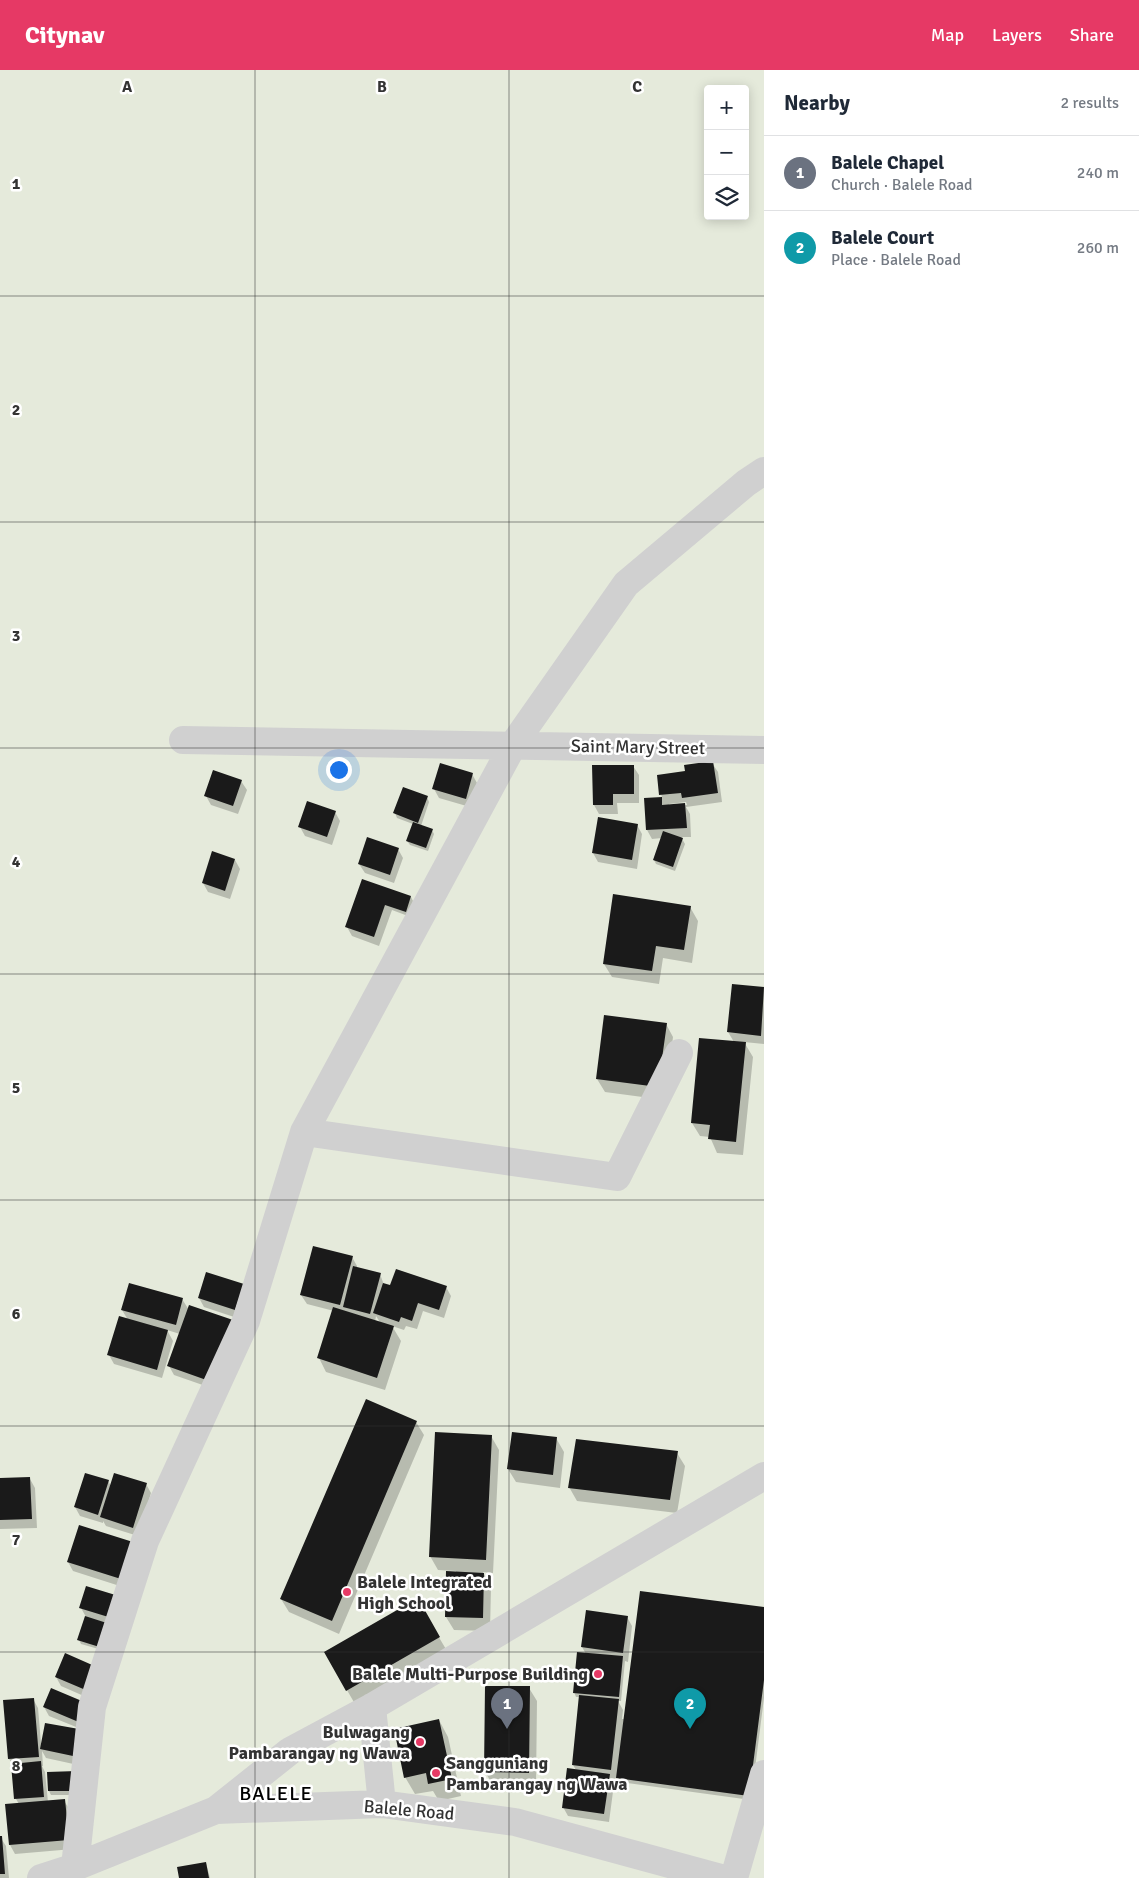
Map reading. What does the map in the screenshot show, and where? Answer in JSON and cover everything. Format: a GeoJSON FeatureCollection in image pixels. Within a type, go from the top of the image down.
{"type":"FeatureCollection","features":[{"type":"Feature","properties":{"kind":"street"},"geometry":{"type":"LineString","coordinates":[[75,1867],[92,1707],[145,1541],[246,1321],[304,1132],[513,745],[626,584],[746,483],[764,471]]}},
{"type":"Feature","properties":{"kind":"street","name":"Saint Mary Street"},"geometry":{"type":"LineString","coordinates":[[183,740],[764,750]]}},
{"type":"Feature","properties":{"kind":"street"},"geometry":{"type":"LineString","coordinates":[[304,1132],[616,1177],[679,1053]]}},
{"type":"Feature","properties":{"kind":"street"},"geometry":{"type":"LineString","coordinates":[[216,1810],[290,1751],[372,1707],[764,1476]]}},
{"type":"Feature","properties":{"kind":"street"},"geometry":{"type":"LineString","coordinates":[[372,1707],[382,1804]]}},
{"type":"Feature","properties":{"kind":"street"},"geometry":{"type":"LineString","coordinates":[[734,1878],[764,1774]]}},
{"type":"Feature","properties":{"kind":"street","name":"Balele Road"},"geometry":{"type":"LineString","coordinates":[[41,1878],[75,1867],[216,1810],[382,1804],[515,1822],[722,1878]]}},
{"type":"Feature","properties":{"kind":"shaded area"},"geometry":{"type":"Polygon","coordinates":[[[0,70],[764,70],[764,1878],[0,1878],[0,70]]]}},
{"type":"Feature","properties":{"kind":"building"},"geometry":{"type":"Polygon","coordinates":[[[713,761],[718,793],[682,798],[681,793],[659,795],[657,775],[685,771],[684,765],[713,761]]]}},
{"type":"Feature","properties":{"kind":"building"},"geometry":{"type":"Polygon","coordinates":[[[440,763],[473,773],[466,799],[432,789],[440,763]]]}},
{"type":"Feature","properties":{"kind":"building"},"geometry":{"type":"Polygon","coordinates":[[[592,765],[634,765],[634,794],[613,794],[613,805],[593,805],[592,765]]]}},
{"type":"Feature","properties":{"kind":"building"},"geometry":{"type":"Polygon","coordinates":[[[213,770],[242,780],[233,806],[204,796],[213,770]]]}},
{"type":"Feature","properties":{"kind":"building"},"geometry":{"type":"Polygon","coordinates":[[[403,787],[428,796],[418,823],[393,813],[403,787]]]}},
{"type":"Feature","properties":{"kind":"building"},"geometry":{"type":"Polygon","coordinates":[[[662,797],[662,805],[685,803],[687,828],[646,830],[644,798],[662,797]]]}},
{"type":"Feature","properties":{"kind":"building"},"geometry":{"type":"Polygon","coordinates":[[[307,801],[336,811],[327,837],[298,827],[307,801]]]}},
{"type":"Feature","properties":{"kind":"building"},"geometry":{"type":"Polygon","coordinates":[[[598,817],[638,824],[632,860],[592,853],[598,817]]]}},
{"type":"Feature","properties":{"kind":"building"},"geometry":{"type":"Polygon","coordinates":[[[413,822],[433,829],[426,848],[406,841],[413,822]]]}},
{"type":"Feature","properties":{"kind":"building"},"geometry":{"type":"Polygon","coordinates":[[[663,831],[683,838],[673,867],[653,860],[663,831]]]}},
{"type":"Feature","properties":{"kind":"building"},"geometry":{"type":"Polygon","coordinates":[[[367,837],[399,848],[390,875],[358,864],[367,837]]]}},
{"type":"Feature","properties":{"kind":"building"},"geometry":{"type":"Polygon","coordinates":[[[212,851],[235,859],[225,891],[202,883],[212,851]]]}},
{"type":"Feature","properties":{"kind":"building"},"geometry":{"type":"Polygon","coordinates":[[[362,879],[411,896],[406,912],[385,905],[374,937],[345,927],[362,879]]]}},
{"type":"Feature","properties":{"kind":"building"},"geometry":{"type":"Polygon","coordinates":[[[613,894],[691,906],[684,950],[656,946],[652,971],[603,964],[613,894]]]}},
{"type":"Feature","properties":{"kind":"building"},"geometry":{"type":"Polygon","coordinates":[[[732,984],[764,987],[761,1036],[727,1032],[732,984]]]}},
{"type":"Feature","properties":{"kind":"building"},"geometry":{"type":"Polygon","coordinates":[[[604,1015],[667,1023],[658,1087],[596,1079],[604,1015]]]}},
{"type":"Feature","properties":{"kind":"building"},"geometry":{"type":"Polygon","coordinates":[[[699,1038],[746,1042],[736,1142],[708,1139],[710,1125],[691,1123],[699,1038]]]}},
{"type":"Feature","properties":{"kind":"building"},"geometry":{"type":"Polygon","coordinates":[[[313,1246],[353,1256],[340,1305],[300,1295],[313,1246]]]}},
{"type":"Feature","properties":{"kind":"building"},"geometry":{"type":"Polygon","coordinates":[[[353,1266],[381,1273],[370,1314],[343,1307],[353,1266]]]}},
{"type":"Feature","properties":{"kind":"building"},"geometry":{"type":"Polygon","coordinates":[[[396,1269],[447,1286],[439,1310],[418,1303],[412,1321],[401,1317],[399,1322],[373,1313],[383,1283],[390,1285],[396,1269]]]}},
{"type":"Feature","properties":{"kind":"building"},"geometry":{"type":"Polygon","coordinates":[[[206,1272],[244,1284],[235,1310],[198,1298],[206,1272]]]}},
{"type":"Feature","properties":{"kind":"building"},"geometry":{"type":"Polygon","coordinates":[[[129,1283],[183,1298],[176,1325],[121,1310],[129,1283]]]}},
{"type":"Feature","properties":{"kind":"building"},"geometry":{"type":"Polygon","coordinates":[[[189,1305],[233,1320],[212,1382],[167,1366],[189,1305]]]}},
{"type":"Feature","properties":{"kind":"building"},"geometry":{"type":"Polygon","coordinates":[[[333,1307],[394,1326],[377,1378],[317,1358],[333,1307]]]}},
{"type":"Feature","properties":{"kind":"building"},"geometry":{"type":"Polygon","coordinates":[[[119,1316],[168,1330],[157,1370],[107,1355],[119,1316]]]}},
{"type":"Feature","properties":{"kind":"building"},"geometry":{"type":"Polygon","coordinates":[[[366,1399],[417,1421],[332,1621],[280,1599],[366,1399]]]}},
{"type":"Feature","properties":{"kind":"building"},"geometry":{"type":"Polygon","coordinates":[[[435,1432],[492,1435],[486,1560],[429,1557],[435,1432]]]}},
{"type":"Feature","properties":{"kind":"building"},"geometry":{"type":"Polygon","coordinates":[[[512,1432],[557,1437],[553,1475],[507,1469],[512,1432]]]}},
{"type":"Feature","properties":{"kind":"building"},"geometry":{"type":"Polygon","coordinates":[[[576,1439],[678,1451],[670,1500],[568,1488],[576,1439]]]}},
{"type":"Feature","properties":{"kind":"building"},"geometry":{"type":"Polygon","coordinates":[[[85,1473],[109,1480],[98,1515],[74,1507],[85,1473]]]}},
{"type":"Feature","properties":{"kind":"building"},"geometry":{"type":"Polygon","coordinates":[[[114,1473],[147,1483],[133,1528],[100,1517],[114,1473]]]}},
{"type":"Feature","properties":{"kind":"building"},"geometry":{"type":"Polygon","coordinates":[[[30,1477],[32,1519],[0,1520],[0,1478],[30,1477]]]}},
{"type":"Feature","properties":{"kind":"building"},"geometry":{"type":"Polygon","coordinates":[[[79,1525],[133,1542],[121,1579],[67,1562],[79,1525]]]}},
{"type":"Feature","properties":{"kind":"building"},"geometry":{"type":"Polygon","coordinates":[[[446,1571],[484,1573],[483,1618],[445,1617],[446,1571]]]}},
{"type":"Feature","properties":{"kind":"building"},"geometry":{"type":"Polygon","coordinates":[[[86,1586],[122,1597],[115,1619],[79,1608],[86,1586]]]}},
{"type":"Feature","properties":{"kind":"building"},"geometry":{"type":"Polygon","coordinates":[[[640,1591],[764,1607],[764,1680],[749,1796],[616,1778],[640,1591]]]}},
{"type":"Feature","properties":{"kind":"building"},"geometry":{"type":"Polygon","coordinates":[[[418,1598],[440,1637],[346,1691],[324,1652],[418,1598]]]}},
{"type":"Feature","properties":{"kind":"building"},"geometry":{"type":"Polygon","coordinates":[[[586,1610],[628,1616],[623,1653],[581,1647],[586,1610]]]}},
{"type":"Feature","properties":{"kind":"building"},"geometry":{"type":"Polygon","coordinates":[[[85,1616],[113,1625],[106,1649],[77,1640],[85,1616]]]}},
{"type":"Feature","properties":{"kind":"building","name":"Balele Multi-Purpose Building"},"geometry":{"type":"Polygon","coordinates":[[[577,1652],[623,1656],[619,1697],[573,1693],[577,1652]]]}},
{"type":"Feature","properties":{"kind":"building"},"geometry":{"type":"Polygon","coordinates":[[[65,1653],[99,1668],[88,1691],[55,1677],[65,1653]]]}},
{"type":"Feature","properties":{"kind":"building"},"geometry":{"type":"Polygon","coordinates":[[[485,1686],[530,1686],[529,1773],[484,1772],[485,1686]]]}},
{"type":"Feature","properties":{"kind":"building"},"geometry":{"type":"Polygon","coordinates":[[[51,1688],[89,1704],[81,1723],[43,1707],[51,1688]]]}},
{"type":"Feature","properties":{"kind":"building"},"geometry":{"type":"Polygon","coordinates":[[[579,1695],[619,1699],[611,1770],[572,1765],[579,1695]]]}},
{"type":"Feature","properties":{"kind":"building"},"geometry":{"type":"Polygon","coordinates":[[[34,1698],[39,1757],[8,1759],[3,1700],[34,1698]]]}},
{"type":"Feature","properties":{"kind":"building","name":"Bulwagang Pambarangay ng Wawa"},"geometry":{"type":"Polygon","coordinates":[[[439,1719],[452,1779],[428,1784],[426,1773],[404,1778],[394,1729],[439,1719]]]}},
{"type":"Feature","properties":{"kind":"building"},"geometry":{"type":"Polygon","coordinates":[[[45,1723],[79,1729],[73,1756],[40,1749],[45,1723]]]}},
{"type":"Feature","properties":{"kind":"building"},"geometry":{"type":"Polygon","coordinates":[[[41,1761],[44,1797],[14,1799],[11,1764],[41,1761]]]}},
{"type":"Feature","properties":{"kind":"building"},"geometry":{"type":"Polygon","coordinates":[[[567,1768],[610,1774],[604,1814],[562,1808],[567,1768]]]}},
{"type":"Feature","properties":{"kind":"building"},"geometry":{"type":"Polygon","coordinates":[[[77,1771],[77,1791],[48,1791],[47,1772],[77,1771]]]}},
{"type":"Feature","properties":{"kind":"building"},"geometry":{"type":"Polygon","coordinates":[[[65,1799],[69,1840],[9,1845],[5,1804],[65,1799]]]}},
{"type":"Feature","properties":{"kind":"building"},"geometry":{"type":"Polygon","coordinates":[[[0,1836],[2,1836],[5,1874],[0,1874],[0,1836]]]}},
{"type":"Feature","properties":{"kind":"building"},"geometry":{"type":"Polygon","coordinates":[[[206,1862],[209,1878],[179,1878],[177,1867],[206,1862]]]}},
{"type":"Feature","properties":{"kind":"place","name":"Balele Integrated High School"},"geometry":{"type":"Point","coordinates":[347,1592]}},
{"type":"Feature","properties":{"kind":"place","name":"Balele Multi-Purpose Building"},"geometry":{"type":"Point","coordinates":[598,1674]}},
{"type":"Feature","properties":{"kind":"place","name":"Balele Chapel"},"geometry":{"type":"Point","coordinates":[507,1729]}},
{"type":"Feature","properties":{"kind":"place","name":"Balele Court"},"geometry":{"type":"Point","coordinates":[690,1729]}},
{"type":"Feature","properties":{"kind":"place","name":"Bulwagang Pambarangay ng Wawa"},"geometry":{"type":"Point","coordinates":[420,1742]}},
{"type":"Feature","properties":{"kind":"place","name":"Sangguniang Pambarangay ng Wawa"},"geometry":{"type":"Point","coordinates":[436,1773]}},
{"type":"Feature","properties":{"kind":"district","name":"BALELE"},"geometry":{"type":"Point","coordinates":[276,1793]}}]}
